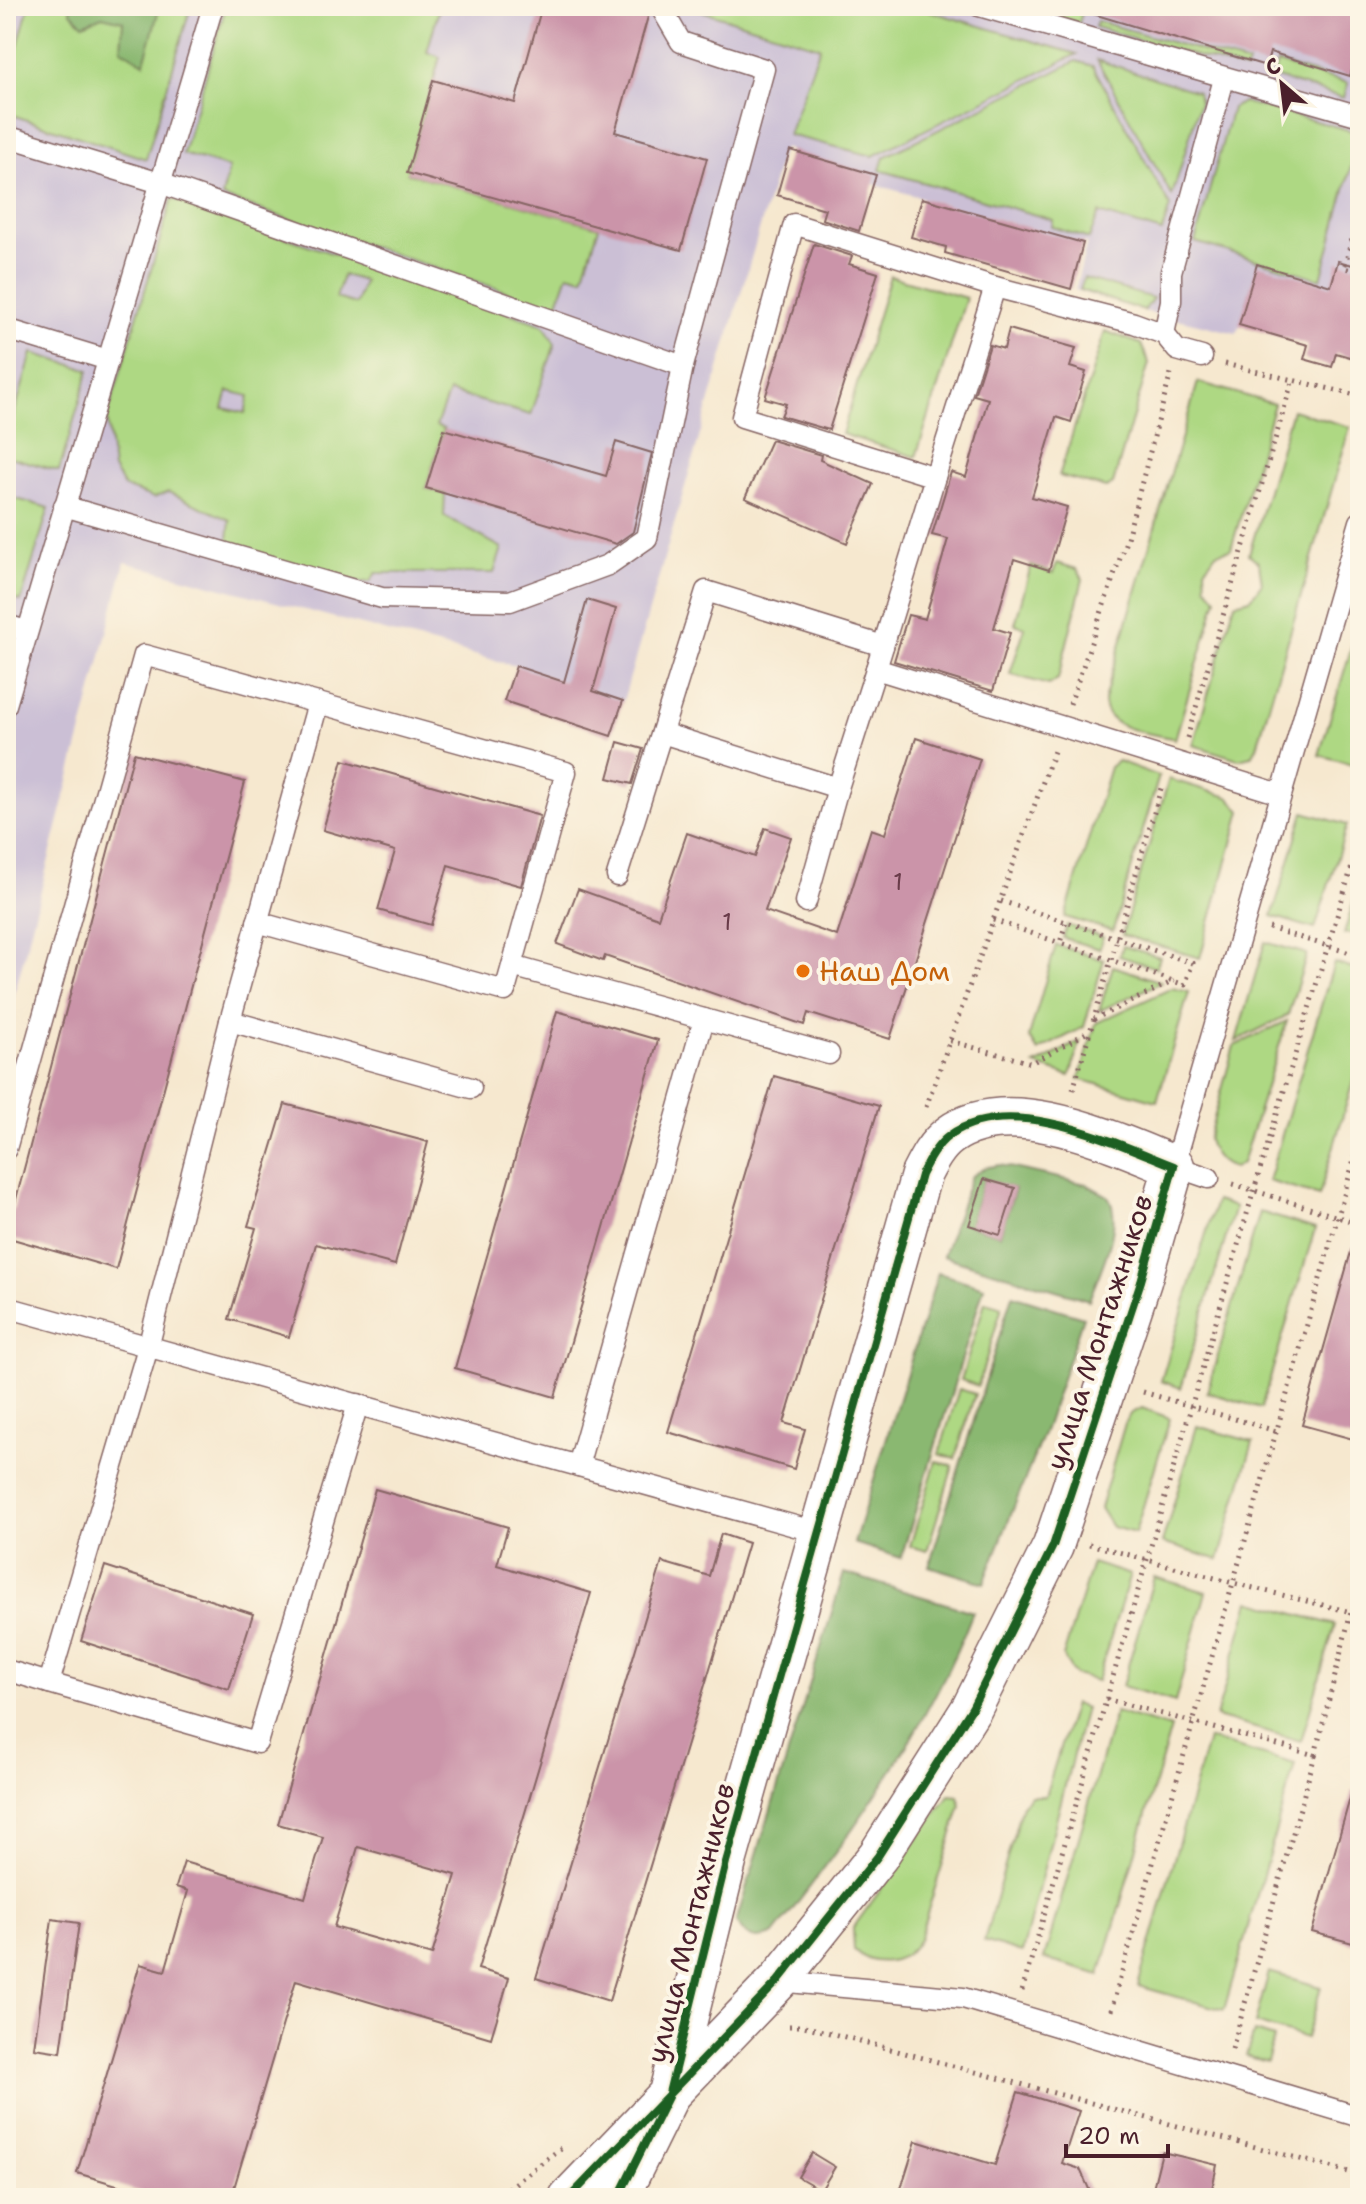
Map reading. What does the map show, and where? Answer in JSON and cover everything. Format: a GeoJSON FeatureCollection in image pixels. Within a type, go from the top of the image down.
{"type":"FeatureCollection","features":[{"type":"Feature","properties":{"kind":"street","name":"улица Монтажников"},"geometry":{"type":"LineString","coordinates":[[569,2198],[668,2097],[778,1981],[878,1856],[972,1708],[1057,1535],[1108,1381],[1192,1172],[1063,1126],[1023,1119],[965,1128],[949,1136],[929,1160],[921,1175],[726,1862],[668,2097]]}},
{"type":"Feature","properties":{"kind":"street"},"geometry":{"type":"LineString","coordinates":[[618,2198],[668,2097]]}},
{"type":"Feature","properties":{"kind":"lane"},"geometry":{"type":"LineString","coordinates":[[6,705],[213,6]]}},
{"type":"Feature","properties":{"kind":"lane"},"geometry":{"type":"LineString","coordinates":[[64,506],[382,598],[510,601],[608,565],[647,538],[683,366],[764,69],[681,42],[660,6]]}},
{"type":"Feature","properties":{"kind":"lane"},"geometry":{"type":"LineString","coordinates":[[979,6],[1360,116]]}},
{"type":"Feature","properties":{"kind":"lane"},"geometry":{"type":"LineString","coordinates":[[1164,334],[1171,301],[1171,272],[1224,79]]}},
{"type":"Feature","properties":{"kind":"lane"},"geometry":{"type":"LineString","coordinates":[[6,136],[160,183],[683,366]]}},
{"type":"Feature","properties":{"kind":"lane"},"geometry":{"type":"LineString","coordinates":[[935,477],[742,417],[794,224],[995,287],[1164,334],[1177,350],[1202,357]]}},
{"type":"Feature","properties":{"kind":"lane"},"geometry":{"type":"LineString","coordinates":[[806,902],[838,788],[995,287]]}},
{"type":"Feature","properties":{"kind":"lane"},"geometry":{"type":"LineString","coordinates":[[6,329],[108,360]]}},
{"type":"Feature","properties":{"kind":"lane"},"geometry":{"type":"LineString","coordinates":[[1192,1172],[1245,921],[1360,522]]}},
{"type":"Feature","properties":{"kind":"lane"},"geometry":{"type":"LineString","coordinates":[[617,876],[706,591],[883,646]]}},
{"type":"Feature","properties":{"kind":"lane"},"geometry":{"type":"LineString","coordinates":[[6,625],[27,631]]}},
{"type":"Feature","properties":{"kind":"lane"},"geometry":{"type":"LineString","coordinates":[[6,1149],[144,655],[566,772],[505,991],[257,922]]}},
{"type":"Feature","properties":{"kind":"lane"},"geometry":{"type":"LineString","coordinates":[[876,669],[1280,794]]}},
{"type":"Feature","properties":{"kind":"lane"},"geometry":{"type":"LineString","coordinates":[[49,1683],[149,1344],[230,1021],[318,703]]}},
{"type":"Feature","properties":{"kind":"lane"},"geometry":{"type":"LineString","coordinates":[[662,733],[838,788]]}},
{"type":"Feature","properties":{"kind":"lane"},"geometry":{"type":"LineString","coordinates":[[512,966],[829,1054]]}},
{"type":"Feature","properties":{"kind":"lane"},"geometry":{"type":"LineString","coordinates":[[578,1466],[704,1019]]}},
{"type":"Feature","properties":{"kind":"lane"},"geometry":{"type":"LineString","coordinates":[[230,1021],[471,1088]]}},
{"type":"Feature","properties":{"kind":"lane"},"geometry":{"type":"LineString","coordinates":[[6,1307],[149,1344],[820,1533]]}},
{"type":"Feature","properties":{"kind":"lane"},"geometry":{"type":"LineString","coordinates":[[6,1670],[257,1743],[358,1404]]}},
{"type":"Feature","properties":{"kind":"lane"},"geometry":{"type":"LineString","coordinates":[[778,1981],[963,1998],[1360,2117]]}},
{"type":"Feature","properties":{"kind":"path"},"geometry":{"type":"LineString","coordinates":[[1360,209],[1344,268],[1360,272]]}},
{"type":"Feature","properties":{"kind":"path"},"geometry":{"type":"LineString","coordinates":[[1202,357],[1292,382],[1360,396]]}},
{"type":"Feature","properties":{"kind":"path"},"geometry":{"type":"LineString","coordinates":[[1063,1126],[1116,938],[1175,761],[1292,382]]}},
{"type":"Feature","properties":{"kind":"path"},"geometry":{"type":"LineString","coordinates":[[1015,2015],[1145,1560],[1360,840]]}},
{"type":"Feature","properties":{"kind":"path"},"geometry":{"type":"LineString","coordinates":[[993,920],[1185,985],[1193,963],[1001,901]]}},
{"type":"Feature","properties":{"kind":"path"},"geometry":{"type":"LineString","coordinates":[[1245,921],[1360,956]]}},
{"type":"Feature","properties":{"kind":"path"},"geometry":{"type":"LineString","coordinates":[[1060,943],[1066,922]]}},
{"type":"Feature","properties":{"kind":"path"},"geometry":{"type":"LineString","coordinates":[[1093,1019],[1174,981]]}},
{"type":"Feature","properties":{"kind":"path"},"geometry":{"type":"LineString","coordinates":[[950,1041],[1031,1063],[1089,1032]]}},
{"type":"Feature","properties":{"kind":"path"},"geometry":{"type":"LineString","coordinates":[[1103,2038],[1360,1139]]}},
{"type":"Feature","properties":{"kind":"path"},"geometry":{"type":"LineString","coordinates":[[1192,1172],[1360,1224]]}},
{"type":"Feature","properties":{"kind":"path"},"geometry":{"type":"LineString","coordinates":[[1108,1381],[1276,1431]]}},
{"type":"Feature","properties":{"kind":"path"},"geometry":{"type":"LineString","coordinates":[[1057,1535],[1351,1612],[1315,1755],[1224,2074]]}},
{"type":"Feature","properties":{"kind":"path"},"geometry":{"type":"LineString","coordinates":[[1106,1699],[1315,1755]]}},
{"type":"Feature","properties":{"kind":"path"},"geometry":{"type":"LineString","coordinates":[[776,2028],[804,2026],[1360,2175]]}},
{"type":"Feature","properties":{"kind":"shaded area"},"geometry":{"type":"Polygon","coordinates":[[[6,6],[1360,6],[1360,360],[1240,325],[1236,333],[1143,311],[1075,290],[1087,244],[873,184],[875,175],[783,148],[623,701],[516,666],[125,562],[6,1027],[6,6]]]}},
{"type":"Feature","properties":{"kind":"green space"},"geometry":{"type":"Polygon","coordinates":[[[29,6],[191,6],[146,159],[6,113],[6,88],[29,6]]]}},
{"type":"Feature","properties":{"kind":"green space"},"geometry":{"type":"Polygon","coordinates":[[[71,6],[160,6],[144,63],[121,49],[123,21],[102,16],[83,24],[70,11],[71,6]]]}},
{"type":"Feature","properties":{"kind":"green space"},"geometry":{"type":"Polygon","coordinates":[[[226,6],[440,6],[427,52],[440,57],[407,173],[599,227],[583,278],[568,274],[556,308],[222,197],[229,168],[183,154],[226,6]]]}},
{"type":"Feature","properties":{"kind":"green space"},"geometry":{"type":"Polygon","coordinates":[[[686,6],[930,6],[929,11],[1077,54],[873,156],[788,135],[820,47],[686,6]]]}},
{"type":"Feature","properties":{"kind":"green space"},"geometry":{"type":"Polygon","coordinates":[[[1021,6],[1084,6],[1079,23],[1021,6]]]}},
{"type":"Feature","properties":{"kind":"green space"},"geometry":{"type":"Polygon","coordinates":[[[1097,21],[1248,64],[1246,70],[1095,27],[1097,21]]]}},
{"type":"Feature","properties":{"kind":"green space"},"geometry":{"type":"Polygon","coordinates":[[[1097,60],[1198,92],[1200,102],[1172,196],[1097,60]]]}},
{"type":"Feature","properties":{"kind":"green space"},"geometry":{"type":"Polygon","coordinates":[[[1076,61],[1093,66],[1170,206],[1162,232],[1099,213],[1089,239],[1052,227],[1053,220],[880,170],[884,157],[1076,61]]]}},
{"type":"Feature","properties":{"kind":"green space"},"geometry":{"type":"Polygon","coordinates":[[[1277,63],[1348,83],[1344,98],[1273,77],[1277,63]]]}},
{"type":"Feature","properties":{"kind":"green space"},"geometry":{"type":"Polygon","coordinates":[[[1243,102],[1360,133],[1321,279],[1195,242],[1232,108],[1243,102]]]}},
{"type":"Feature","properties":{"kind":"green space"},"geometry":{"type":"Polygon","coordinates":[[[172,199],[544,325],[555,344],[531,415],[449,392],[436,426],[444,429],[426,488],[445,494],[444,516],[502,548],[494,573],[376,573],[370,582],[347,582],[227,549],[230,520],[168,492],[154,498],[124,487],[113,469],[107,418],[172,199]],[[343,275],[336,298],[356,304],[364,281],[343,275]],[[228,391],[223,408],[245,413],[249,396],[228,391]]]}},
{"type":"Feature","properties":{"kind":"green space"},"geometry":{"type":"Polygon","coordinates":[[[890,276],[966,298],[916,457],[842,434],[890,276]]]}},
{"type":"Feature","properties":{"kind":"green space"},"geometry":{"type":"Polygon","coordinates":[[[1084,278],[1153,298],[1144,311],[1080,290],[1084,278]]]}},
{"type":"Feature","properties":{"kind":"green space"},"geometry":{"type":"Polygon","coordinates":[[[1105,331],[1141,344],[1149,363],[1113,484],[1106,488],[1059,476],[1105,331]]]}},
{"type":"Feature","properties":{"kind":"green space"},"geometry":{"type":"Polygon","coordinates":[[[32,353],[89,370],[59,471],[6,456],[6,442],[32,353]]]}},
{"type":"Feature","properties":{"kind":"green space"},"geometry":{"type":"Polygon","coordinates":[[[1198,382],[1274,404],[1231,549],[1216,553],[1205,569],[1206,586],[1217,598],[1175,739],[1120,724],[1111,718],[1104,700],[1198,382]]]}},
{"type":"Feature","properties":{"kind":"green space"},"geometry":{"type":"Polygon","coordinates":[[[1292,410],[1350,427],[1257,747],[1252,756],[1238,759],[1193,745],[1235,603],[1250,599],[1262,583],[1259,563],[1249,554],[1292,410]]]}},
{"type":"Feature","properties":{"kind":"green space"},"geometry":{"type":"Polygon","coordinates":[[[6,496],[49,508],[21,601],[6,597],[6,496]]]}},
{"type":"Feature","properties":{"kind":"green space"},"geometry":{"type":"Polygon","coordinates":[[[1057,563],[1077,569],[1083,579],[1058,679],[1048,685],[1010,674],[1025,627],[1015,624],[1031,566],[1053,573],[1057,563]]]}},
{"type":"Feature","properties":{"kind":"green space"},"geometry":{"type":"Polygon","coordinates":[[[1360,619],[1360,766],[1319,755],[1360,619]]]}},
{"type":"Feature","properties":{"kind":"green space"},"geometry":{"type":"Polygon","coordinates":[[[1118,761],[1159,776],[1113,931],[1065,917],[1110,767],[1118,761]]]}},
{"type":"Feature","properties":{"kind":"green space"},"geometry":{"type":"Polygon","coordinates":[[[1169,779],[1229,797],[1241,811],[1200,958],[1122,935],[1169,779]]]}},
{"type":"Feature","properties":{"kind":"green space"},"geometry":{"type":"Polygon","coordinates":[[[1304,812],[1347,825],[1315,929],[1272,916],[1304,812]]]}},
{"type":"Feature","properties":{"kind":"green space"},"geometry":{"type":"Polygon","coordinates":[[[1360,880],[1360,933],[1344,934],[1360,880]]]}},
{"type":"Feature","properties":{"kind":"green space"},"geometry":{"type":"Polygon","coordinates":[[[1067,925],[1103,937],[1099,949],[1063,938],[1067,925]]]}},
{"type":"Feature","properties":{"kind":"green space"},"geometry":{"type":"Polygon","coordinates":[[[1265,942],[1307,954],[1288,1015],[1236,1041],[1265,942]]]}},
{"type":"Feature","properties":{"kind":"green space"},"geometry":{"type":"Polygon","coordinates":[[[1056,945],[1104,960],[1084,1027],[1038,1051],[1029,1037],[1056,945]]]}},
{"type":"Feature","properties":{"kind":"green space"},"geometry":{"type":"Polygon","coordinates":[[[1123,946],[1160,957],[1156,968],[1119,956],[1123,946]]]}},
{"type":"Feature","properties":{"kind":"green space"},"geometry":{"type":"Polygon","coordinates":[[[1334,963],[1360,971],[1360,1058],[1319,1196],[1268,1181],[1334,963]]]}},
{"type":"Feature","properties":{"kind":"green space"},"geometry":{"type":"Polygon","coordinates":[[[1113,966],[1162,982],[1099,1011],[1113,966]]]}},
{"type":"Feature","properties":{"kind":"green space"},"geometry":{"type":"Polygon","coordinates":[[[1172,988],[1189,992],[1157,1101],[1079,1079],[1096,1023],[1172,988]]]}},
{"type":"Feature","properties":{"kind":"green space"},"geometry":{"type":"Polygon","coordinates":[[[1287,1021],[1242,1163],[1234,1168],[1217,1158],[1208,1140],[1234,1046],[1287,1021]]]}},
{"type":"Feature","properties":{"kind":"green space"},"geometry":{"type":"Polygon","coordinates":[[[1080,1041],[1070,1076],[1035,1065],[1080,1041]]]}},
{"type":"Feature","properties":{"kind":"green space"},"geometry":{"type":"Polygon","coordinates":[[[1000,1165],[1086,1184],[1108,1196],[1114,1221],[1112,1234],[1089,1300],[943,1256],[971,1177],[984,1168],[1000,1165]],[[984,1179],[969,1225],[1000,1235],[1015,1189],[984,1179]]]}},
{"type":"Feature","properties":{"kind":"green space"},"geometry":{"type":"Polygon","coordinates":[[[1216,1201],[1235,1207],[1181,1388],[1161,1381],[1216,1201]]]}},
{"type":"Feature","properties":{"kind":"green space"},"geometry":{"type":"Polygon","coordinates":[[[1260,1212],[1315,1229],[1261,1408],[1207,1392],[1260,1212]]]}},
{"type":"Feature","properties":{"kind":"green space"},"geometry":{"type":"Polygon","coordinates":[[[938,1273],[984,1287],[901,1558],[854,1543],[938,1273]]]}},
{"type":"Feature","properties":{"kind":"green space"},"geometry":{"type":"Polygon","coordinates":[[[1012,1295],[1083,1317],[1046,1426],[984,1583],[929,1566],[1012,1295]]]}},
{"type":"Feature","properties":{"kind":"green space"},"geometry":{"type":"Polygon","coordinates":[[[985,1302],[1002,1307],[978,1386],[961,1380],[985,1302]]]}},
{"type":"Feature","properties":{"kind":"green space"},"geometry":{"type":"Polygon","coordinates":[[[959,1389],[975,1394],[955,1459],[939,1454],[959,1389]]]}},
{"type":"Feature","properties":{"kind":"green space"},"geometry":{"type":"Polygon","coordinates":[[[1142,1408],[1170,1418],[1135,1533],[1112,1527],[1100,1508],[1126,1420],[1131,1413],[1142,1408]]]}},
{"type":"Feature","properties":{"kind":"green space"},"geometry":{"type":"Polygon","coordinates":[[[1197,1426],[1253,1442],[1219,1560],[1162,1543],[1197,1426]]]}},
{"type":"Feature","properties":{"kind":"green space"},"geometry":{"type":"Polygon","coordinates":[[[936,1461],[953,1466],[927,1551],[910,1546],[936,1461]]]}},
{"type":"Feature","properties":{"kind":"green space"},"geometry":{"type":"Polygon","coordinates":[[[1092,1563],[1130,1575],[1097,1681],[1075,1675],[1063,1657],[1092,1563]]]}},
{"type":"Feature","properties":{"kind":"green space"},"geometry":{"type":"Polygon","coordinates":[[[844,1573],[973,1612],[933,1699],[859,1820],[774,1934],[752,1937],[736,1922],[844,1573]]]}},
{"type":"Feature","properties":{"kind":"green space"},"geometry":{"type":"Polygon","coordinates":[[[1154,1577],[1206,1592],[1175,1702],[1122,1686],[1154,1577]]]}},
{"type":"Feature","properties":{"kind":"green space"},"geometry":{"type":"Polygon","coordinates":[[[1250,1601],[1335,1625],[1301,1741],[1216,1717],[1250,1601]]]}},
{"type":"Feature","properties":{"kind":"green space"},"geometry":{"type":"Polygon","coordinates":[[[1074,1704],[1085,1708],[1022,1953],[984,1941],[1022,1805],[1031,1796],[1045,1796],[1074,1704]]]}},
{"type":"Feature","properties":{"kind":"green space"},"geometry":{"type":"Polygon","coordinates":[[[1115,1712],[1171,1728],[1100,1975],[1044,1959],[1115,1712]]]}},
{"type":"Feature","properties":{"kind":"green space"},"geometry":{"type":"Polygon","coordinates":[[[1208,1739],[1295,1764],[1224,2010],[1138,1986],[1208,1739]]]}},
{"type":"Feature","properties":{"kind":"green space"},"geometry":{"type":"Polygon","coordinates":[[[949,1795],[958,1796],[961,1805],[919,1939],[906,1954],[889,1961],[862,1956],[854,1950],[853,1928],[949,1795]]]}},
{"type":"Feature","properties":{"kind":"green space"},"geometry":{"type":"Polygon","coordinates":[[[1269,1972],[1321,1987],[1306,2038],[1255,2023],[1269,1972]]]}},
{"type":"Feature","properties":{"kind":"green space"},"geometry":{"type":"Polygon","coordinates":[[[1254,2032],[1274,2038],[1267,2062],[1246,2056],[1254,2032]]]}},
{"type":"Feature","properties":{"kind":"building"},"geometry":{"type":"Polygon","coordinates":[[[542,6],[647,6],[649,13],[615,132],[707,158],[681,250],[407,173],[433,80],[515,103],[542,6]]]}},
{"type":"Feature","properties":{"kind":"building"},"geometry":{"type":"Polygon","coordinates":[[[1091,6],[1360,6],[1360,44],[1350,76],[1270,52],[1266,66],[1090,13],[1091,6]]]}},
{"type":"Feature","properties":{"kind":"building"},"geometry":{"type":"Polygon","coordinates":[[[790,150],[876,175],[859,231],[822,219],[825,209],[777,195],[790,150]]]}},
{"type":"Feature","properties":{"kind":"building"},"geometry":{"type":"Polygon","coordinates":[[[922,198],[1083,243],[1071,289],[945,253],[946,247],[911,237],[922,198]]]}},
{"type":"Feature","properties":{"kind":"building"},"geometry":{"type":"Polygon","coordinates":[[[814,244],[852,256],[849,264],[878,273],[829,430],[781,416],[786,404],[765,398],[814,244]]]}},
{"type":"Feature","properties":{"kind":"building"},"geometry":{"type":"Polygon","coordinates":[[[1338,261],[1360,267],[1360,360],[1336,353],[1332,367],[1304,359],[1308,345],[1239,325],[1257,264],[1331,286],[1338,261]]]}},
{"type":"Feature","properties":{"kind":"building"},"geometry":{"type":"Polygon","coordinates":[[[1009,329],[1076,348],[1070,367],[1086,372],[1071,422],[1056,417],[1032,497],[1067,507],[1049,570],[1014,559],[994,628],[1010,633],[993,691],[894,661],[908,615],[925,619],[948,539],[932,535],[951,472],[966,477],[988,399],[974,395],[990,345],[1004,349],[1009,329]]]}},
{"type":"Feature","properties":{"kind":"building"},"geometry":{"type":"Polygon","coordinates":[[[444,429],[606,476],[616,442],[652,453],[633,532],[616,544],[426,488],[444,429]]]}},
{"type":"Feature","properties":{"kind":"building"},"geometry":{"type":"Polygon","coordinates":[[[771,440],[821,455],[820,460],[873,484],[847,543],[745,498],[771,440]]]}},
{"type":"Feature","properties":{"kind":"building"},"geometry":{"type":"Polygon","coordinates":[[[587,600],[616,609],[593,691],[623,701],[611,736],[504,701],[516,666],[564,682],[587,600]]]}},
{"type":"Feature","properties":{"kind":"building"},"geometry":{"type":"Polygon","coordinates":[[[916,738],[980,759],[890,1039],[808,1013],[804,1025],[605,956],[603,961],[557,944],[578,889],[658,918],[687,833],[755,857],[765,828],[791,837],[765,911],[837,936],[871,829],[885,834],[916,738]]]}},
{"type":"Feature","properties":{"kind":"building"},"geometry":{"type":"Polygon","coordinates":[[[618,742],[643,749],[632,784],[608,778],[618,742]]]}},
{"type":"Feature","properties":{"kind":"building"},"geometry":{"type":"Polygon","coordinates":[[[134,753],[245,782],[116,1269],[6,1237],[134,753]]]}},
{"type":"Feature","properties":{"kind":"building"},"geometry":{"type":"Polygon","coordinates":[[[343,760],[540,816],[521,886],[448,865],[431,925],[378,910],[395,851],[323,830],[343,760]]]}},
{"type":"Feature","properties":{"kind":"building"},"geometry":{"type":"Polygon","coordinates":[[[557,1011],[658,1040],[555,1397],[455,1368],[557,1011]]]}},
{"type":"Feature","properties":{"kind":"building"},"geometry":{"type":"Polygon","coordinates":[[[774,1076],[879,1106],[784,1423],[805,1429],[794,1469],[668,1432],[774,1076]]]}},
{"type":"Feature","properties":{"kind":"building"},"geometry":{"type":"Polygon","coordinates":[[[285,1104],[428,1142],[395,1265],[316,1244],[289,1337],[229,1319],[256,1228],[248,1226],[285,1104]]]}},
{"type":"Feature","properties":{"kind":"building"},"geometry":{"type":"Polygon","coordinates":[[[984,1179],[1015,1188],[1000,1235],[969,1225],[984,1179]]]}},
{"type":"Feature","properties":{"kind":"building"},"geometry":{"type":"Polygon","coordinates":[[[1352,1248],[1360,1249],[1360,1441],[1302,1425],[1352,1248]]]}},
{"type":"Feature","properties":{"kind":"building"},"geometry":{"type":"Polygon","coordinates":[[[375,1489],[508,1527],[497,1565],[591,1593],[478,1969],[509,1978],[491,2038],[296,1980],[231,2198],[160,2198],[77,2173],[140,1964],[165,1971],[188,1891],[176,1887],[184,1862],[305,1898],[323,1837],[278,1824],[375,1489]],[[358,1847],[334,1927],[432,1955],[456,1875],[358,1847]]]}},
{"type":"Feature","properties":{"kind":"building"},"geometry":{"type":"Polygon","coordinates":[[[721,1534],[748,1543],[609,2001],[536,1978],[662,1562],[709,1576],[721,1534]]]}},
{"type":"Feature","properties":{"kind":"building"},"geometry":{"type":"Polygon","coordinates":[[[105,1566],[253,1614],[229,1689],[81,1641],[105,1566]]]}},
{"type":"Feature","properties":{"kind":"building"},"geometry":{"type":"Polygon","coordinates":[[[1352,1791],[1360,1792],[1360,1945],[1312,1932],[1352,1791]]]}},
{"type":"Feature","properties":{"kind":"building"},"geometry":{"type":"Polygon","coordinates":[[[52,1919],[79,1923],[61,2052],[34,2048],[52,1919]]]}},
{"type":"Feature","properties":{"kind":"building"},"geometry":{"type":"Polygon","coordinates":[[[1018,2092],[1079,2111],[1062,2163],[1080,2169],[1093,2198],[898,2198],[916,2141],[995,2165],[1018,2092]]]}},
{"type":"Feature","properties":{"kind":"building"},"geometry":{"type":"Polygon","coordinates":[[[1162,2152],[1217,2165],[1210,2198],[1176,2198],[1152,2192],[1162,2152]]]}},
{"type":"Feature","properties":{"kind":"building"},"geometry":{"type":"Polygon","coordinates":[[[812,2153],[835,2167],[821,2190],[798,2177],[812,2153]]]}},
{"type":"Feature","properties":{"kind":"cycle path"},"geometry":{"type":"LineString","coordinates":[[569,2198],[778,1981],[878,1856],[972,1708],[1053,1546],[1141,1281],[1174,1166],[1123,1145],[1063,1126],[1002,1118],[975,1123],[950,1135],[937,1148],[921,1175],[726,1862],[668,2097],[618,2198]]}},
{"type":"Feature","properties":{"kind":"place","name":"Наш Дом"},"geometry":{"type":"Point","coordinates":[803,971]}}]}
